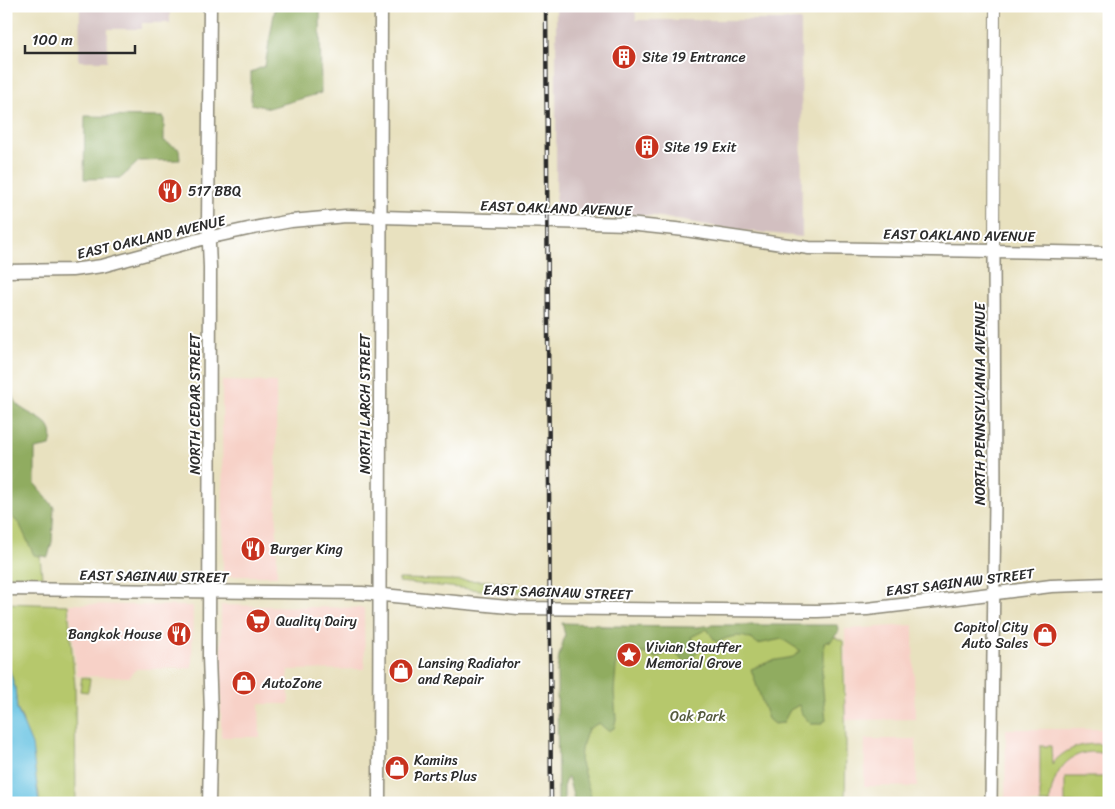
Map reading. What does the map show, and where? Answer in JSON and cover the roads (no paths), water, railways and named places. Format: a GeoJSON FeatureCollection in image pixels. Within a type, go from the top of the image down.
{"type":"FeatureCollection","features":[{"type":"Feature","properties":{"kind":"main road","name":"NORTH CEDAR STREET"},"geometry":{"type":"LineString","coordinates":[[209,803],[211,712],[209,657],[210,238],[208,222],[210,6]]}},
{"type":"Feature","properties":{"kind":"main road","name":"NORTH LARCH STREET"},"geometry":{"type":"LineString","coordinates":[[379,803],[381,6]]}},
{"type":"Feature","properties":{"kind":"main road","name":"EAST OAKLAND AVENUE"},"geometry":{"type":"LineString","coordinates":[[6,271],[72,270],[102,266],[210,238],[291,222],[346,216],[628,224],[685,230],[809,248],[1109,253]]}},
{"type":"Feature","properties":{"kind":"main road","name":"NORTH PENNSYLVANIA AVENUE"},"geometry":{"type":"LineString","coordinates":[[991,803],[994,594],[994,251]]}},
{"type":"Feature","properties":{"kind":"main road","name":"EAST SAGINAW STREET"},"geometry":{"type":"LineString","coordinates":[[6,589],[379,594],[518,608],[817,611],[868,609],[1051,586],[1109,584]]}},
{"type":"Feature","properties":{"kind":"street","name":"NORTH PENNSYLVANIA AVENUE"},"geometry":{"type":"LineString","coordinates":[[994,251],[995,6]]}},
{"type":"Feature","properties":{"kind":"water"},"geometry":{"type":"Polygon","coordinates":[[[6,658],[15,688],[17,709],[32,745],[39,803],[6,803],[6,658]]]}},
{"type":"Feature","properties":{"kind":"railway"},"geometry":{"type":"LineString","coordinates":[[546,6],[551,803]]}},
{"type":"Feature","properties":{"kind":"place","name":"Site 19 Entrance"},"geometry":{"type":"Point","coordinates":[624,57]}},
{"type":"Feature","properties":{"kind":"place","name":"Site 19 Exit"},"geometry":{"type":"Point","coordinates":[647,147]}},
{"type":"Feature","properties":{"kind":"place","name":"517 BBQ"},"geometry":{"type":"Point","coordinates":[170,191]}},
{"type":"Feature","properties":{"kind":"place","name":"Burger King"},"geometry":{"type":"Point","coordinates":[253,549]}},
{"type":"Feature","properties":{"kind":"place","name":"Quality Dairy"},"geometry":{"type":"Point","coordinates":[258,621]}},
{"type":"Feature","properties":{"kind":"place","name":"Bangkok House"},"geometry":{"type":"Point","coordinates":[179,634]}},
{"type":"Feature","properties":{"kind":"place","name":"Capitol City Auto Sales"},"geometry":{"type":"Point","coordinates":[1045,635]}},
{"type":"Feature","properties":{"kind":"place","name":"Vivian Stauffer Memorial Grove"},"geometry":{"type":"Point","coordinates":[629,655]}},
{"type":"Feature","properties":{"kind":"place","name":"Lansing Radiator and Repair"},"geometry":{"type":"Point","coordinates":[401,671]}},
{"type":"Feature","properties":{"kind":"place","name":"AutoZone"},"geometry":{"type":"Point","coordinates":[244,683]}},
{"type":"Feature","properties":{"kind":"place","name":"Kamins Parts Plus"},"geometry":{"type":"Point","coordinates":[397,768]}},
{"type":"Feature","properties":{"kind":"park label","name":"Oak Park"},"geometry":{"type":"Point","coordinates":[698,716]}}]}
